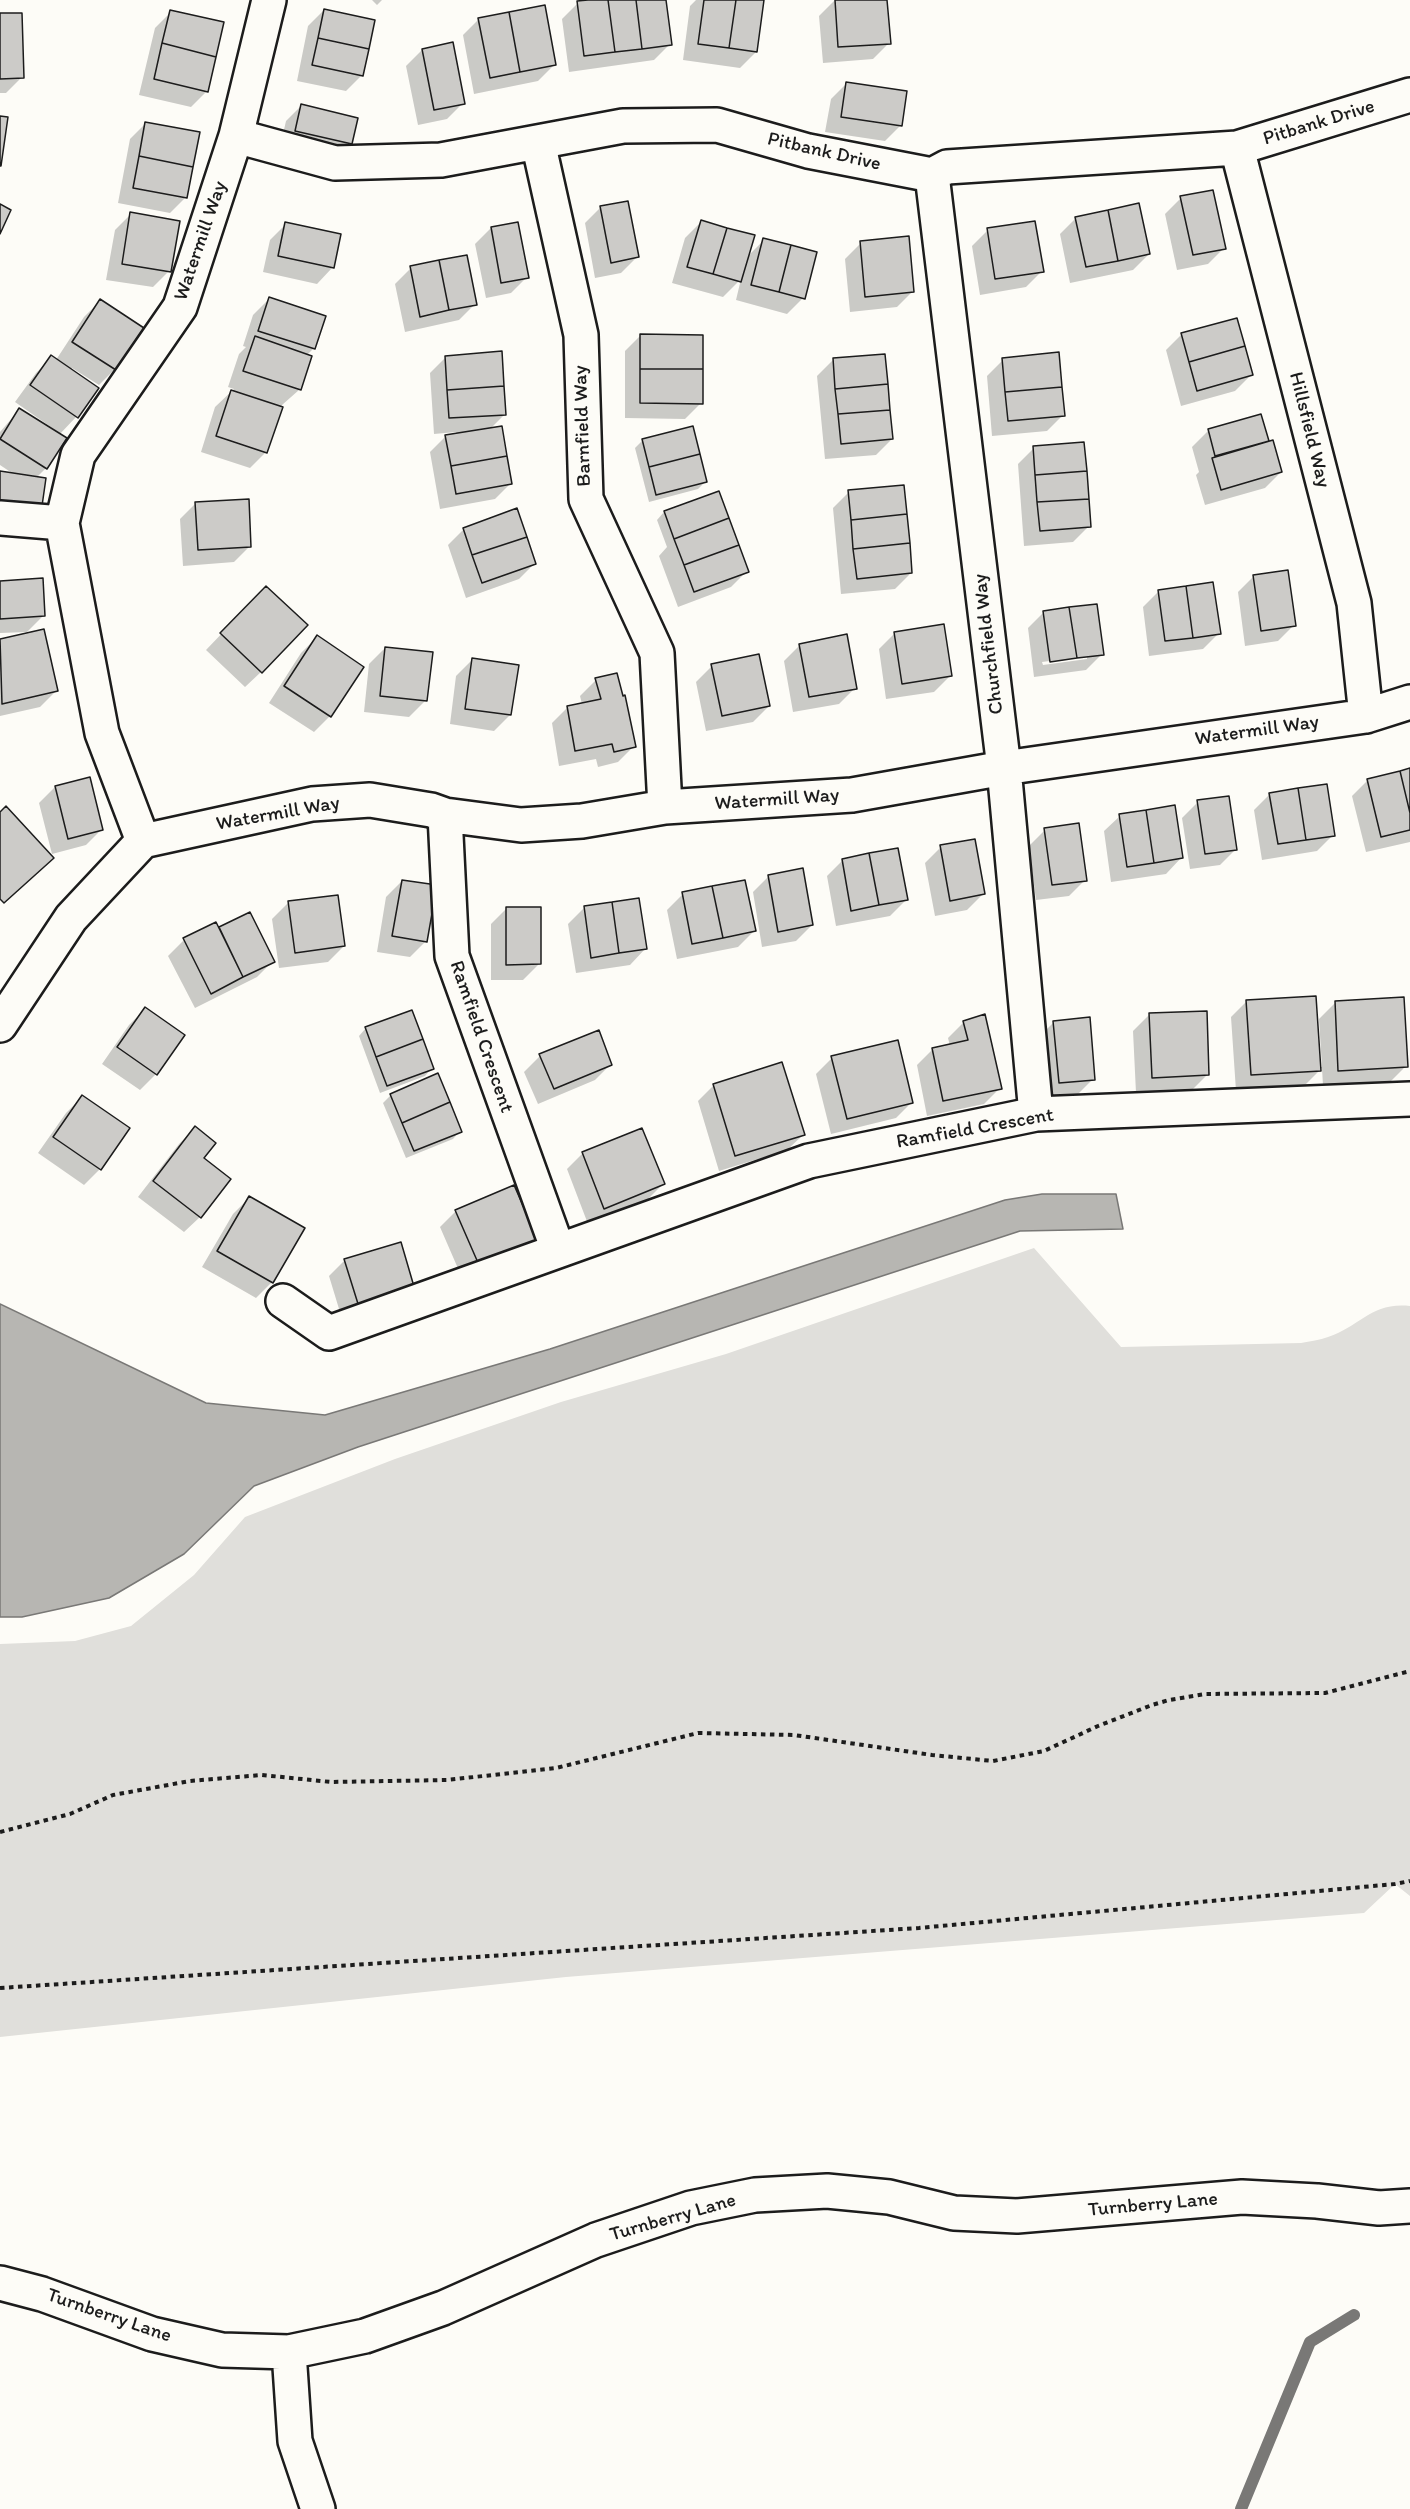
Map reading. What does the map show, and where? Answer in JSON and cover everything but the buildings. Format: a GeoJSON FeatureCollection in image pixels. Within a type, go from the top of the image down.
{"type":"FeatureCollection","features":[{"type":"Feature","properties":{"kind":"street","name":"Watermill Way"},"geometry":{"type":"LineString","coordinates":[[269,0],[236,136],[180,308],[78,454],[63,523],[102,733],[143,841],[312,804],[370,800],[431,810],[445,815],[521,825],[582,821],[665,807],[852,795],[1004,768],[1366,716],[1410,702]]}},
{"type":"Feature","properties":{"kind":"street","name":"Pitbank Drive"},"geometry":{"type":"LineString","coordinates":[[236,136],[335,163],[441,160],[623,126],[717,125],[808,152],[932,175],[947,166],[1237,148],[1410,95]]}},
{"type":"Feature","properties":{"kind":"street","name":"Barnfield Way"},"geometry":{"type":"LineString","coordinates":[[538,142],[581,335],[586,499],[657,652],[665,807]]}},
{"type":"Feature","properties":{"kind":"street","name":"Hillsfield Way"},"geometry":{"type":"LineString","coordinates":[[1237,148],[1354,603],[1366,716]]}},
{"type":"Feature","properties":{"kind":"street","name":"Churchfield Way"},"geometry":{"type":"LineString","coordinates":[[932,175],[1004,768],[1036,1114]]}},
{"type":"Feature","properties":{"kind":"street"},"geometry":{"type":"LineString","coordinates":[[0,518],[63,523]]}},
{"type":"Feature","properties":{"kind":"street","name":"Ramfield Crescent"},"geometry":{"type":"LineString","coordinates":[[445,815],[452,956],[558,1250]]}},
{"type":"Feature","properties":{"kind":"street"},"geometry":{"type":"LineString","coordinates":[[0,1025],[71,918],[143,841]]}},
{"type":"Feature","properties":{"kind":"street","name":"Ramfield Crescent"},"geometry":{"type":"LineString","coordinates":[[283,1301],[329,1333],[809,1161],[1036,1114],[1410,1099]]}},
{"type":"Feature","properties":{"kind":"street","name":"Turnberry Lane"},"geometry":{"type":"LineString","coordinates":[[0,2283],[42,2294],[152,2334],[222,2349],[289,2352],[365,2336],[443,2308],[596,2240],[691,2208],[754,2195],[827,2191],[889,2197],[954,2213],[1017,2216],[1242,2197],[1317,2201],[1379,2208],[1410,2206]]}},
{"type":"Feature","properties":{"kind":"street"},"geometry":{"type":"LineString","coordinates":[[289,2352],[295,2441],[318,2509]]}},
{"type":"Feature","properties":{"kind":"path"},"geometry":{"type":"LineString","coordinates":[[0,1832],[70,1814],[112,1795],[190,1781],[262,1775],[331,1782],[447,1780],[556,1768],[698,1733],[794,1735],[932,1755],[993,1761],[1044,1751],[1098,1726],[1169,1700],[1205,1694],[1326,1693],[1410,1671]]}},
{"type":"Feature","properties":{"kind":"path"},"geometry":{"type":"LineString","coordinates":[[0,1988],[919,1928],[1410,1881]]}},
{"type":"Feature","properties":{"kind":"shaded area"},"geometry":{"type":"Polygon","coordinates":[[[1042,1194],[1116,1194],[1123,1229],[1020,1231],[358,1447],[254,1486],[184,1554],[109,1598],[22,1617],[0,1617],[0,1304],[206,1403],[325,1415],[550,1349],[1005,1200],[1042,1194]]]}},
{"type":"Feature","properties":{"kind":"shaded area"},"geometry":{"type":"Polygon","coordinates":[[[1034,1248],[1121,1347],[1301,1343],[1325,1338],[1376,1311],[1397,1306],[1410,1306],[1410,1896],[1395,1884],[1364,1913],[566,1977],[0,2037],[0,1644],[75,1641],[131,1626],[194,1575],[245,1517],[395,1459],[561,1402],[726,1354],[1034,1248]]]}},
{"type":"Feature","properties":{"kind":"waterway"},"geometry":{"type":"LineString","coordinates":[[1241,2509],[1310,2342],[1354,2315]]}}]}
